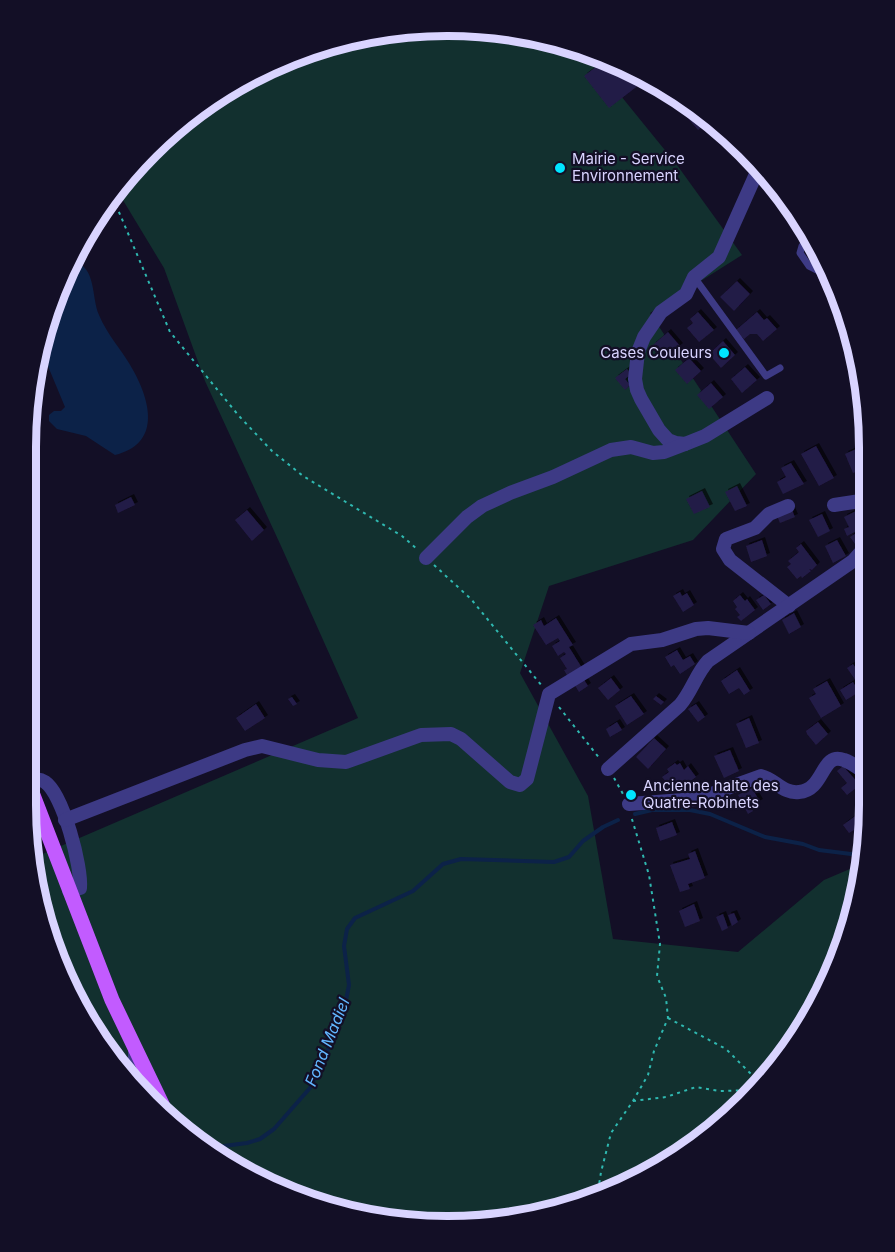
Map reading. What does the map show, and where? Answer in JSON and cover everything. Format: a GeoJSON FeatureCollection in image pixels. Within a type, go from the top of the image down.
{"type":"FeatureCollection","features":[{"type":"Feature","properties":{"kind":"main road"},"geometry":{"type":"LineString","coordinates":[[36,803],[112,1000],[158,1096]]}},
{"type":"Feature","properties":{"kind":"street"},"geometry":{"type":"LineString","coordinates":[[686,444],[668,440],[641,399],[635,379],[638,352],[644,337],[661,312],[686,294],[694,277],[719,257],[756,175]]}},
{"type":"Feature","properties":{"kind":"street"},"geometry":{"type":"LineString","coordinates":[[426,558],[467,517],[482,506],[611,450],[631,447],[654,453],[686,444],[705,436],[767,398]]}},
{"type":"Feature","properties":{"kind":"street"},"geometry":{"type":"LineString","coordinates":[[834,505],[859,501]]}},
{"type":"Feature","properties":{"kind":"street"},"geometry":{"type":"LineString","coordinates":[[788,506],[769,514],[755,528],[726,539],[723,549],[730,561],[789,606]]}},
{"type":"Feature","properties":{"kind":"street"},"geometry":{"type":"LineString","coordinates":[[608,769],[680,705],[708,661],[854,561],[859,555]]}},
{"type":"Feature","properties":{"kind":"street"},"geometry":{"type":"LineString","coordinates":[[65,820],[245,750],[262,746],[318,760],[346,762],[421,735],[451,734],[510,782],[519,785],[527,779],[549,694],[631,644],[662,640],[696,629],[708,628],[749,633]]}},
{"type":"Feature","properties":{"kind":"street"},"geometry":{"type":"LineString","coordinates":[[629,804],[697,800],[760,776],[773,781],[787,791],[805,791],[818,782],[825,765],[834,759],[845,760],[859,769]]}},
{"type":"Feature","properties":{"kind":"street"},"geometry":{"type":"LineString","coordinates":[[36,779],[48,783],[62,806],[81,876],[80,888],[69,891]]}},
{"type":"Feature","properties":{"kind":"street"},"geometry":{"type":"LineString","coordinates":[[135,1048],[136,1074]]}},
{"type":"Feature","properties":{"kind":"lane"},"geometry":{"type":"LineString","coordinates":[[805,244],[800,253],[809,266],[819,272]]}},
{"type":"Feature","properties":{"kind":"lane"},"geometry":{"type":"LineString","coordinates":[[819,269],[828,290]]}},
{"type":"Feature","properties":{"kind":"lane"},"geometry":{"type":"LineString","coordinates":[[694,277],[766,376],[780,368]]}},
{"type":"Feature","properties":{"kind":"path"},"geometry":{"type":"LineString","coordinates":[[116,204],[170,332],[239,416],[272,451],[303,476],[402,536],[471,599],[608,769],[629,804],[649,875],[660,944],[657,976],[666,998],[668,1018],[654,1051],[648,1075],[611,1133],[599,1187]]}},
{"type":"Feature","properties":{"kind":"path"},"geometry":{"type":"LineString","coordinates":[[668,1018],[726,1049],[755,1078]]}},
{"type":"Feature","properties":{"kind":"path"},"geometry":{"type":"LineString","coordinates":[[633,1101],[666,1097],[696,1087],[720,1091],[743,1090]]}},
{"type":"Feature","properties":{"kind":"green space"},"geometry":{"type":"Polygon","coordinates":[[[448,36],[528,44],[595,64],[677,165],[742,255],[650,313],[756,474],[693,540],[549,586],[520,673],[588,796],[613,939],[738,952],[824,880],[854,867],[845,911],[828,962],[804,1010],[774,1055],[757,1076],[719,1114],[676,1147],[630,1174],[554,1202],[474,1215],[421,1215],[394,1212],[367,1208],[315,1194],[265,1174],[242,1161],[219,1147],[176,1114],[138,1076],[121,1055],[78,987],[50,911],[40,855],[358,718],[205,381],[164,268],[121,197],[138,176],[176,138],[219,105],[265,78],[290,67],[367,44],[448,36]]]}},
{"type":"Feature","properties":{"kind":"water"},"geometry":{"type":"Polygon","coordinates":[[[79,263],[90,276],[99,315],[106,329],[125,356],[139,382],[147,408],[146,432],[140,442],[130,450],[115,455],[86,436],[57,429],[49,421],[49,415],[65,407],[46,360],[58,315],[79,263]]]}},
{"type":"Feature","properties":{"kind":"building"},"geometry":{"type":"Polygon","coordinates":[[[599,65],[640,84],[609,108],[584,76],[599,65]]]}},
{"type":"Feature","properties":{"kind":"building"},"geometry":{"type":"Polygon","coordinates":[[[688,114],[703,125],[698,130],[686,116],[688,114]]]}},
{"type":"Feature","properties":{"kind":"building"},"geometry":{"type":"Polygon","coordinates":[[[737,281],[750,294],[734,311],[720,297],[737,281]]]}},
{"type":"Feature","properties":{"kind":"building"},"geometry":{"type":"Polygon","coordinates":[[[698,312],[714,330],[699,342],[687,328],[693,323],[690,319],[698,312]]]}},
{"type":"Feature","properties":{"kind":"building"},"geometry":{"type":"Polygon","coordinates":[[[757,312],[764,320],[767,318],[777,329],[763,341],[757,334],[750,334],[744,339],[736,330],[757,312]]]}},
{"type":"Feature","properties":{"kind":"building"},"geometry":{"type":"Polygon","coordinates":[[[668,332],[680,346],[665,358],[653,345],[668,332]]]}},
{"type":"Feature","properties":{"kind":"building"},"geometry":{"type":"Polygon","coordinates":[[[723,341],[735,355],[721,368],[709,354],[723,341]]]}},
{"type":"Feature","properties":{"kind":"building"},"geometry":{"type":"Polygon","coordinates":[[[689,358],[701,371],[687,384],[675,370],[689,358]]]}},
{"type":"Feature","properties":{"kind":"building"},"geometry":{"type":"Polygon","coordinates":[[[745,367],[757,380],[742,393],[731,379],[745,367]]]}},
{"type":"Feature","properties":{"kind":"building"},"geometry":{"type":"Polygon","coordinates":[[[627,369],[631,374],[625,379],[630,385],[625,390],[615,378],[627,369]]]}},
{"type":"Feature","properties":{"kind":"building"},"geometry":{"type":"Polygon","coordinates":[[[711,383],[723,397],[709,409],[697,395],[711,383]]]}},
{"type":"Feature","properties":{"kind":"building"},"geometry":{"type":"Polygon","coordinates":[[[816,446],[834,478],[819,486],[801,454],[816,446]]]}},
{"type":"Feature","properties":{"kind":"building"},"geometry":{"type":"Polygon","coordinates":[[[859,448],[859,471],[853,473],[845,454],[859,448]]]}},
{"type":"Feature","properties":{"kind":"building"},"geometry":{"type":"Polygon","coordinates":[[[791,463],[804,484],[783,494],[777,482],[786,477],[781,468],[791,463]]]}},
{"type":"Feature","properties":{"kind":"building"},"geometry":{"type":"Polygon","coordinates":[[[737,486],[747,506],[735,511],[725,492],[737,486]]]}},
{"type":"Feature","properties":{"kind":"building"},"geometry":{"type":"Polygon","coordinates":[[[702,491],[710,507],[694,514],[686,499],[702,491]]]}},
{"type":"Feature","properties":{"kind":"building"},"geometry":{"type":"Polygon","coordinates":[[[131,497],[135,505],[118,513],[115,505],[131,497]]]}},
{"type":"Feature","properties":{"kind":"building"},"geometry":{"type":"Polygon","coordinates":[[[247,510],[264,530],[252,541],[235,520],[247,510]]]}},
{"type":"Feature","properties":{"kind":"building"},"geometry":{"type":"Polygon","coordinates":[[[792,510],[795,517],[780,523],[777,516],[792,510]]]}},
{"type":"Feature","properties":{"kind":"building"},"geometry":{"type":"Polygon","coordinates":[[[856,511],[859,517],[859,530],[847,536],[844,529],[849,527],[844,517],[856,511]]]}},
{"type":"Feature","properties":{"kind":"building"},"geometry":{"type":"Polygon","coordinates":[[[822,514],[830,531],[818,537],[809,520],[822,514]]]}},
{"type":"Feature","properties":{"kind":"building"},"geometry":{"type":"Polygon","coordinates":[[[858,532],[859,542],[855,544],[850,537],[858,532]]]}},
{"type":"Feature","properties":{"kind":"building"},"geometry":{"type":"Polygon","coordinates":[[[762,540],[767,556],[751,562],[746,546],[762,540]]]}},
{"type":"Feature","properties":{"kind":"building"},"geometry":{"type":"Polygon","coordinates":[[[837,540],[846,556],[833,563],[825,546],[837,540]]]}},
{"type":"Feature","properties":{"kind":"building"},"geometry":{"type":"Polygon","coordinates":[[[801,544],[817,565],[812,570],[809,569],[811,571],[802,578],[801,576],[797,579],[787,567],[791,564],[788,561],[799,552],[796,548],[801,544]]]}},
{"type":"Feature","properties":{"kind":"building"},"geometry":{"type":"Polygon","coordinates":[[[680,592],[682,596],[687,593],[694,605],[683,612],[673,596],[680,592]]]}},
{"type":"Feature","properties":{"kind":"building"},"geometry":{"type":"Polygon","coordinates":[[[740,595],[745,601],[747,599],[755,610],[741,621],[737,617],[740,615],[733,601],[740,595]]]}},
{"type":"Feature","properties":{"kind":"building"},"geometry":{"type":"Polygon","coordinates":[[[764,595],[771,604],[763,610],[756,600],[764,595]]]}},
{"type":"Feature","properties":{"kind":"building"},"geometry":{"type":"Polygon","coordinates":[[[794,613],[801,627],[789,634],[782,620],[794,613]]]}},
{"type":"Feature","properties":{"kind":"building"},"geometry":{"type":"Polygon","coordinates":[[[556,618],[573,645],[569,647],[582,668],[568,677],[564,670],[567,669],[560,658],[566,654],[564,652],[558,656],[552,646],[560,641],[558,638],[546,645],[533,625],[541,620],[544,626],[556,618]]]}},
{"type":"Feature","properties":{"kind":"building"},"geometry":{"type":"Polygon","coordinates":[[[677,650],[683,660],[690,656],[695,664],[680,674],[674,665],[671,667],[665,657],[677,650]]]}},
{"type":"Feature","properties":{"kind":"building"},"geometry":{"type":"Polygon","coordinates":[[[853,664],[857,670],[859,669],[859,685],[847,668],[853,664]]]}},
{"type":"Feature","properties":{"kind":"building"},"geometry":{"type":"Polygon","coordinates":[[[737,670],[750,691],[744,695],[739,688],[729,694],[721,681],[737,670]]]}},
{"type":"Feature","properties":{"kind":"building"},"geometry":{"type":"Polygon","coordinates":[[[583,678],[588,686],[579,692],[574,684],[583,678]]]}},
{"type":"Feature","properties":{"kind":"building"},"geometry":{"type":"Polygon","coordinates":[[[611,678],[620,690],[608,700],[598,688],[611,678]]]}},
{"type":"Feature","properties":{"kind":"building"},"geometry":{"type":"Polygon","coordinates":[[[827,681],[841,706],[821,718],[809,698],[816,694],[813,689],[827,681]]]}},
{"type":"Feature","properties":{"kind":"building"},"geometry":{"type":"Polygon","coordinates":[[[853,682],[859,692],[846,700],[840,690],[853,682]]]}},
{"type":"Feature","properties":{"kind":"building"},"geometry":{"type":"Polygon","coordinates":[[[631,696],[644,714],[627,725],[615,706],[631,696]]]}},
{"type":"Feature","properties":{"kind":"building"},"geometry":{"type":"Polygon","coordinates":[[[656,696],[664,702],[661,705],[653,699],[656,696]]]}},
{"type":"Feature","properties":{"kind":"building"},"geometry":{"type":"Polygon","coordinates":[[[292,697],[297,704],[293,706],[288,699],[292,697]]]}},
{"type":"Feature","properties":{"kind":"building"},"geometry":{"type":"Polygon","coordinates":[[[256,704],[265,718],[245,731],[236,718],[256,704]]]}},
{"type":"Feature","properties":{"kind":"building"},"geometry":{"type":"Polygon","coordinates":[[[696,704],[705,717],[698,722],[688,709],[696,704]]]}},
{"type":"Feature","properties":{"kind":"building"},"geometry":{"type":"Polygon","coordinates":[[[749,718],[759,743],[746,748],[736,724],[749,718]]]}},
{"type":"Feature","properties":{"kind":"building"},"geometry":{"type":"Polygon","coordinates":[[[617,722],[622,730],[610,737],[606,729],[617,722]]]}},
{"type":"Feature","properties":{"kind":"building"},"geometry":{"type":"Polygon","coordinates":[[[818,722],[828,734],[816,745],[806,731],[818,722]]]}},
{"type":"Feature","properties":{"kind":"building"},"geometry":{"type":"Polygon","coordinates":[[[654,738],[666,749],[648,769],[636,757],[654,738]]]}},
{"type":"Feature","properties":{"kind":"building"},"geometry":{"type":"Polygon","coordinates":[[[730,750],[739,771],[724,778],[714,756],[730,750]]]}},
{"type":"Feature","properties":{"kind":"building"},"geometry":{"type":"Polygon","coordinates":[[[675,763],[677,765],[680,763],[684,770],[688,766],[696,777],[677,791],[670,780],[666,782],[662,777],[675,763]]]}},
{"type":"Feature","properties":{"kind":"building"},"geometry":{"type":"Polygon","coordinates":[[[843,766],[859,786],[847,795],[841,788],[847,783],[837,771],[843,766]]]}},
{"type":"Feature","properties":{"kind":"building"},"geometry":{"type":"Polygon","coordinates":[[[752,788],[760,802],[750,807],[753,811],[748,814],[738,795],[752,788]]]}},
{"type":"Feature","properties":{"kind":"building"},"geometry":{"type":"Polygon","coordinates":[[[858,814],[858,828],[849,833],[843,825],[858,814]]]}},
{"type":"Feature","properties":{"kind":"building"},"geometry":{"type":"Polygon","coordinates":[[[672,822],[677,835],[660,841],[656,828],[672,822]]]}},
{"type":"Feature","properties":{"kind":"building"},"geometry":{"type":"Polygon","coordinates":[[[695,851],[705,878],[688,884],[690,889],[680,892],[670,865],[690,859],[688,854],[695,851]]]}},
{"type":"Feature","properties":{"kind":"building"},"geometry":{"type":"Polygon","coordinates":[[[694,904],[700,921],[685,927],[679,911],[694,904]]]}},
{"type":"Feature","properties":{"kind":"building"},"geometry":{"type":"Polygon","coordinates":[[[734,913],[738,922],[732,926],[728,915],[734,913]]]}},
{"type":"Feature","properties":{"kind":"building"},"geometry":{"type":"Polygon","coordinates":[[[723,914],[728,928],[722,931],[716,917],[723,914]]]}},
{"type":"Feature","properties":{"kind":"waterway","name":"Fond Madiel"},"geometry":{"type":"LineString","coordinates":[[635,814],[652,810],[690,810],[710,814],[765,837],[803,844],[819,850],[856,853]]}},
{"type":"Feature","properties":{"kind":"waterway","name":"Fond Madiel"},"geometry":{"type":"LineString","coordinates":[[219,1147],[260,1139],[274,1129],[310,1088],[345,1005],[349,985],[344,946],[347,929],[355,918],[413,891],[443,864],[461,859],[554,862],[569,857],[583,841],[618,820]]}},
{"type":"Feature","properties":{"kind":"place","name":"Mairie - Service Environnement"},"geometry":{"type":"Point","coordinates":[560,168]}},
{"type":"Feature","properties":{"kind":"place","name":"Cases Couleurs"},"geometry":{"type":"Point","coordinates":[724,353]}},
{"type":"Feature","properties":{"kind":"place","name":"Ancienne halte des Quatre-Robinets"},"geometry":{"type":"Point","coordinates":[631,795]}}]}
